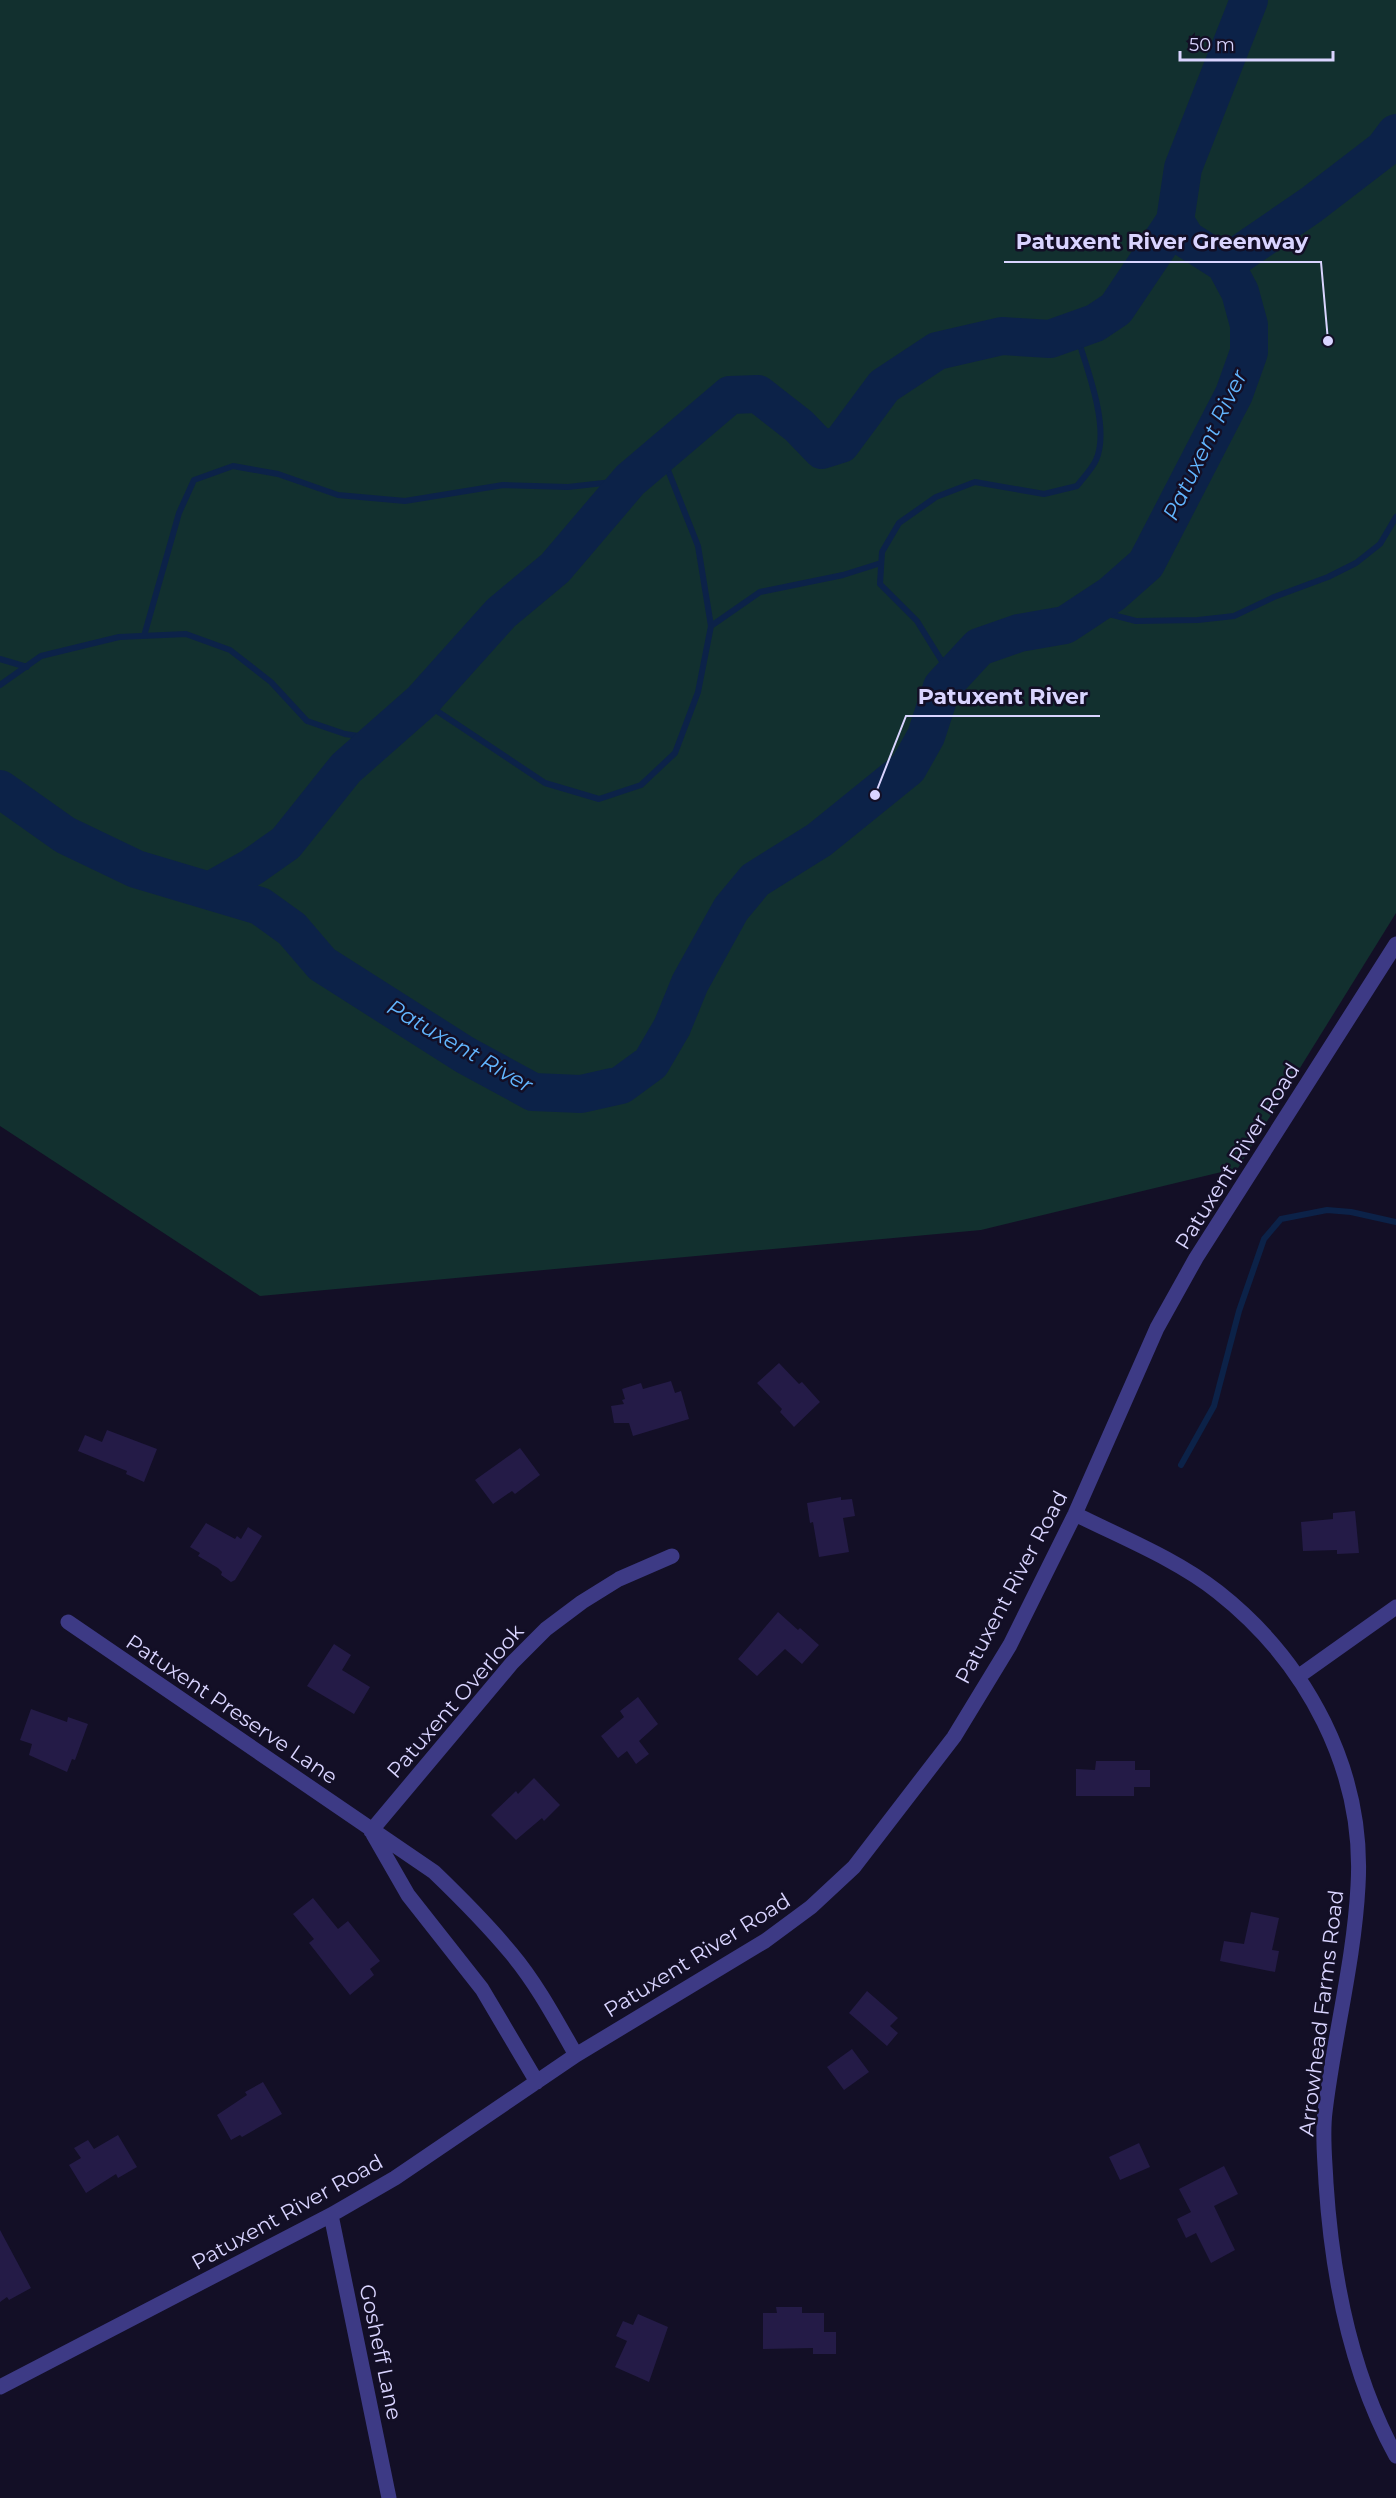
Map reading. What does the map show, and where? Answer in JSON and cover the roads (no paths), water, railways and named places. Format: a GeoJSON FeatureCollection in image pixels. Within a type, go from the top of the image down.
{"type":"FeatureCollection","features":[{"type":"Feature","properties":{"kind":"street","name":"Patuxent River Road"},"geometry":{"type":"LineString","coordinates":[[0,2387],[331,2215],[394,2178],[576,2055],[765,1941],[811,1907],[854,1867],[954,1737],[1010,1645],[1075,1514],[1157,1328],[1196,1258],[1396,944]]}},
{"type":"Feature","properties":{"kind":"street","name":"Arrowhead Farms Road"},"geometry":{"type":"LineString","coordinates":[[1075,1514],[1174,1563],[1218,1592],[1257,1628],[1299,1676],[1322,1716],[1338,1753],[1349,1794],[1357,1839],[1358,1883],[1353,1941],[1324,2115],[1328,2215],[1348,2332],[1367,2387],[1396,2456]]}},
{"type":"Feature","properties":{"kind":"street","name":"Patuxent Overlook"},"geometry":{"type":"LineString","coordinates":[[371,1831],[512,1663],[546,1629],[582,1602],[619,1579],[672,1556]]}},
{"type":"Feature","properties":{"kind":"street"},"geometry":{"type":"LineString","coordinates":[[1299,1676],[1396,1606]]}},
{"type":"Feature","properties":{"kind":"street","name":"Patuxent Preserve Lane"},"geometry":{"type":"LineString","coordinates":[[68,1622],[434,1872],[477,1913],[513,1955],[546,2003],[576,2055]]}},
{"type":"Feature","properties":{"kind":"street","name":"Patuxent Preserve Lane"},"geometry":{"type":"LineString","coordinates":[[371,1831],[408,1895],[482,1989],[537,2082]]}},
{"type":"Feature","properties":{"kind":"street","name":"Gosheff Lane"},"geometry":{"type":"LineString","coordinates":[[331,2215],[390,2498]]}},
{"type":"Feature","properties":{"kind":"waterway","name":"Patuxent River"},"geometry":{"type":"LineString","coordinates":[[0,789],[65,835],[136,869],[260,906],[292,929],[322,964],[465,1055],[533,1092],[581,1094],[621,1085],[651,1063],[672,1027],[690,983],[731,909],[755,880],[819,840],[908,768],[926,736],[942,687],[979,647],[1019,633],[1065,625],[1112,594],[1146,564],[1234,394],[1249,352],[1249,325],[1240,292],[1225,264],[1186,239],[1175,221],[1183,168],[1249,0]]}},
{"type":"Feature","properties":{"kind":"waterway"},"geometry":{"type":"LineString","coordinates":[[1225,264],[1311,205],[1384,149],[1396,133]]}},
{"type":"Feature","properties":{"kind":"waterway"},"geometry":{"type":"LineString","coordinates":[[211,890],[252,867],[286,843],[346,768],[422,701],[501,613],[555,568],[630,480],[730,395],[758,394],[799,426],[822,450],[841,444],[884,386],[937,351],[1002,336],[1050,339],[1095,323],[1116,309],[1175,221]]}},
{"type":"Feature","properties":{"kind":"waterway"},"geometry":{"type":"LineString","coordinates":[[951,676],[917,621],[880,584],[882,552],[899,523],[936,497],[975,482],[1044,494],[1077,486],[1096,460],[1100,446],[1100,430],[1095,395],[1075,330]]}},
{"type":"Feature","properties":{"kind":"waterway"},"geometry":{"type":"LineString","coordinates":[[422,701],[545,783],[599,799],[641,785],[675,753],[698,692],[711,626],[698,546],[664,460]]}},
{"type":"Feature","properties":{"kind":"waterway"},"geometry":{"type":"LineString","coordinates":[[144,636],[179,513],[194,480],[233,466],[278,474],[338,495],[405,501],[503,485],[568,487],[630,480]]}},
{"type":"Feature","properties":{"kind":"waterway"},"geometry":{"type":"LineString","coordinates":[[1090,609],[1136,621],[1198,620],[1234,616],[1356,563],[1380,544],[1396,517]]}},
{"type":"Feature","properties":{"kind":"waterway"},"geometry":{"type":"LineString","coordinates":[[711,626],[760,592],[843,575],[881,563]]}},
{"type":"Feature","properties":{"kind":"waterway"},"geometry":{"type":"LineString","coordinates":[[0,685],[41,656],[119,637],[186,634],[230,650],[271,682],[307,721],[345,734],[379,739]]}},
{"type":"Feature","properties":{"kind":"waterway"},"geometry":{"type":"LineString","coordinates":[[0,659],[27,667]]}},
{"type":"Feature","properties":{"kind":"waterway"},"geometry":{"type":"LineString","coordinates":[[1181,1465],[1214,1406],[1239,1311],[1264,1239],[1281,1219],[1327,1210],[1351,1212],[1396,1222]]}},
{"type":"Feature","properties":{"kind":"place","name":"Patuxent River Greenway"},"geometry":{"type":"Point","coordinates":[1328,341]}},
{"type":"Feature","properties":{"kind":"place","name":"Patuxent River"},"geometry":{"type":"Point","coordinates":[875,795]}}]}
